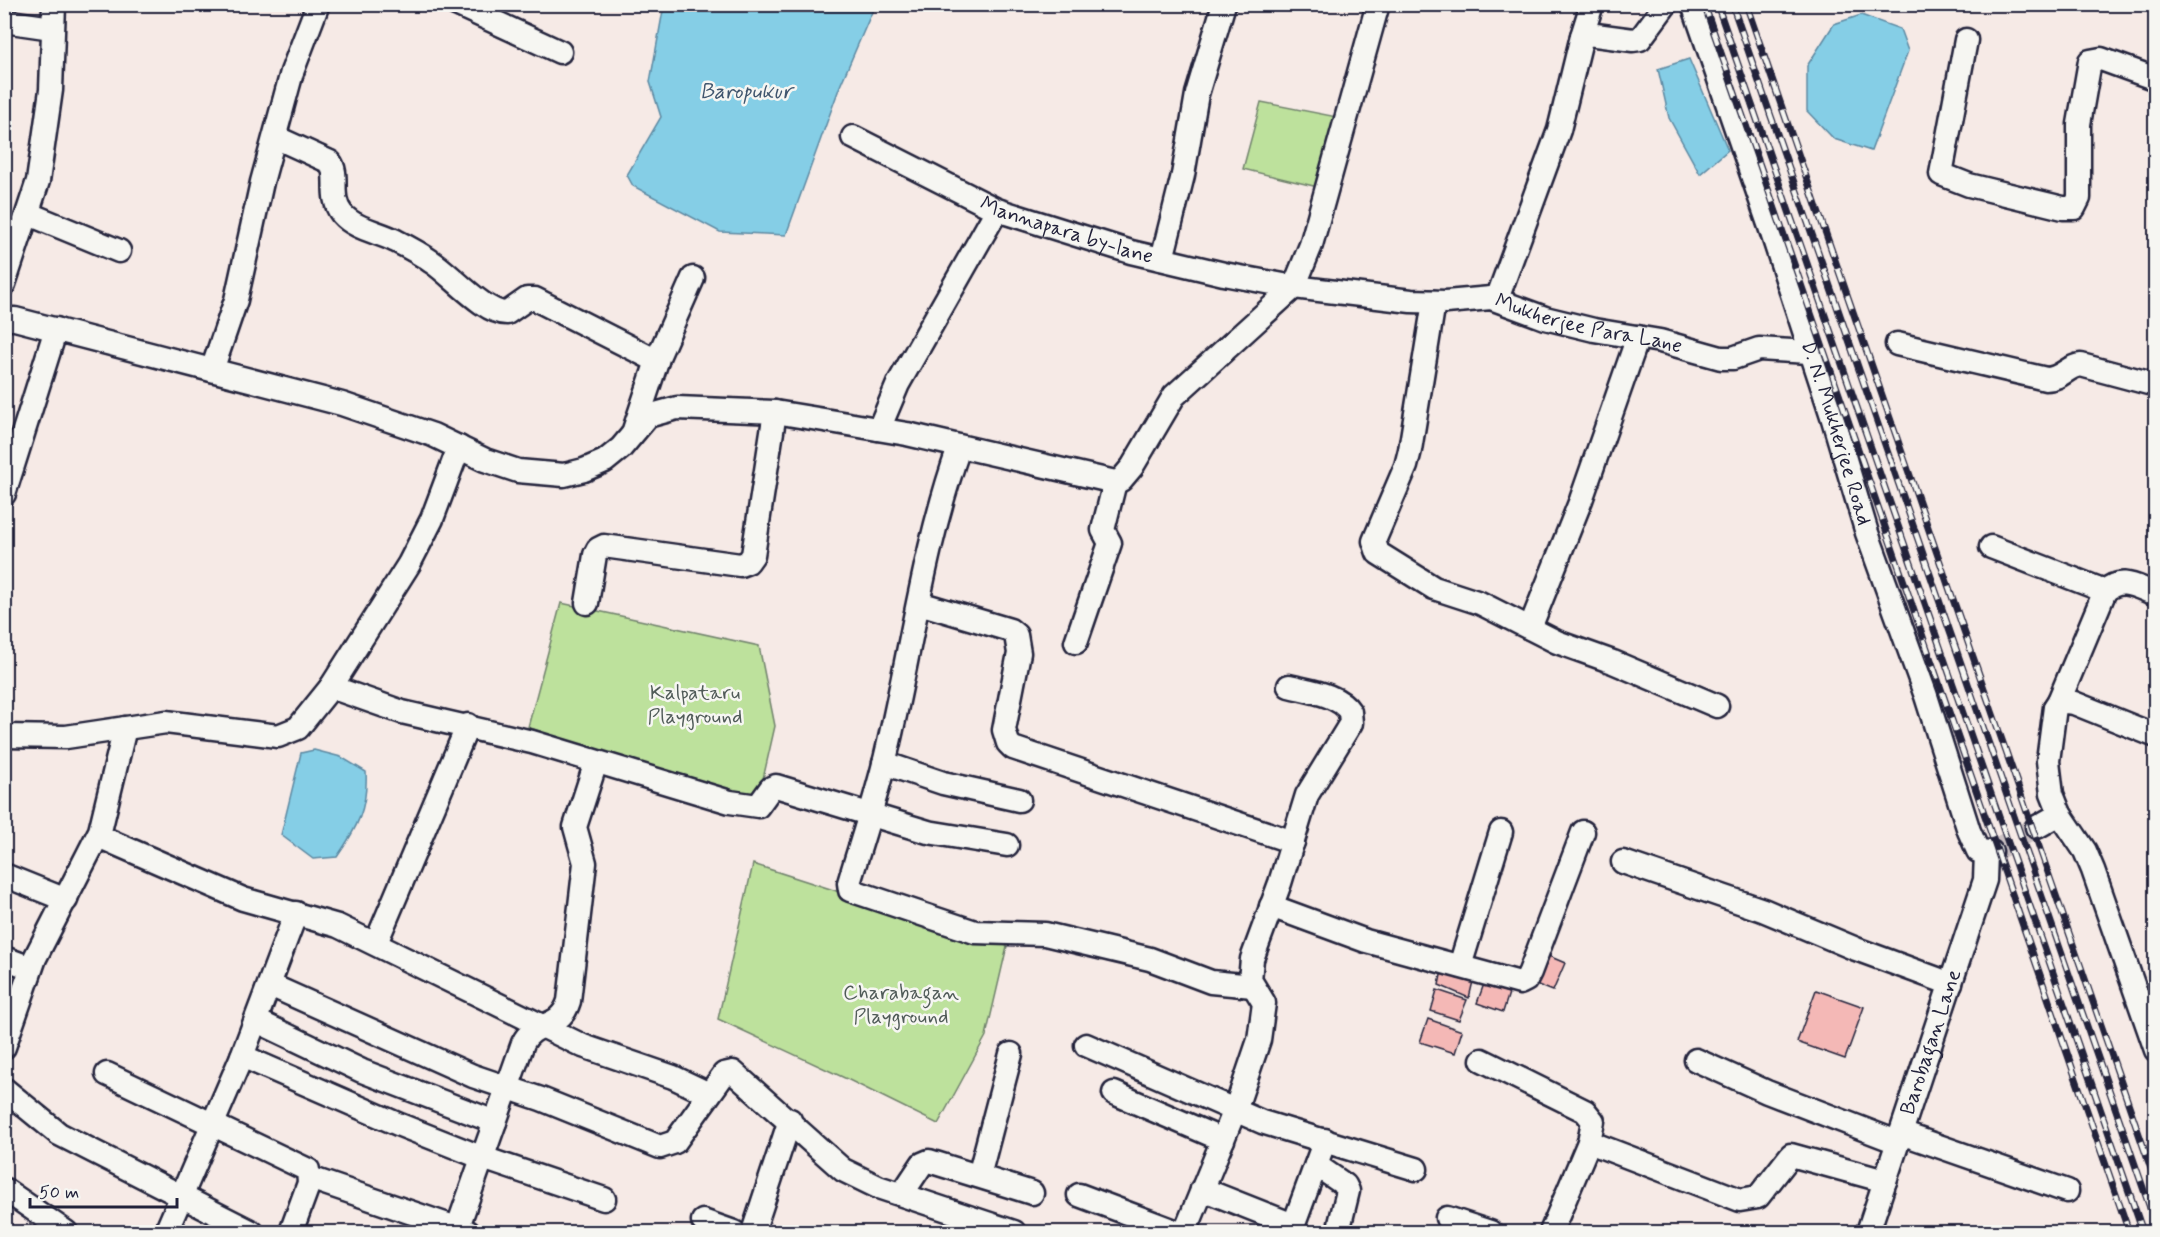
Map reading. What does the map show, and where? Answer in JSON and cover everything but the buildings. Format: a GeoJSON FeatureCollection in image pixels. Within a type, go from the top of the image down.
{"type":"FeatureCollection","features":[{"type":"Feature","properties":{"kind":"street"},"geometry":{"type":"LineString","coordinates":[[4,284],[19,224],[38,181],[51,90],[54,4]]}},
{"type":"Feature","properties":{"kind":"street"},"geometry":{"type":"LineString","coordinates":[[212,370],[236,300],[256,204],[292,72],[318,4]]}},
{"type":"Feature","properties":{"kind":"street"},"geometry":{"type":"LineString","coordinates":[[456,4],[560,52]]}},
{"type":"Feature","properties":{"kind":"street"},"geometry":{"type":"LineString","coordinates":[[1162,259],[1183,175],[1199,87],[1216,38],[1224,4]]}},
{"type":"Feature","properties":{"kind":"street"},"geometry":{"type":"LineString","coordinates":[[4,319],[15,319],[342,404],[404,424],[500,466],[518,471],[564,475],[605,461],[648,416],[667,409],[775,412],[879,429],[1115,482],[1121,480],[1132,467],[1178,391],[1244,334],[1294,286],[1311,245],[1378,4]]}},
{"type":"Feature","properties":{"kind":"street"},"geometry":{"type":"LineString","coordinates":[[1497,299],[1559,130],[1582,36],[1593,4]]}},
{"type":"Feature","properties":{"kind":"street"},"geometry":{"type":"LineString","coordinates":[[1582,36],[1588,34],[1636,40],[1647,33],[1666,4]]}},
{"type":"Feature","properties":{"kind":"street","name":"D. N. Mukherjee Road"},"geometry":{"type":"LineString","coordinates":[[1693,4],[1809,352],[1833,416],[1867,533],[1926,696],[1969,831],[1977,850],[1989,852]]}},
{"type":"Feature","properties":{"kind":"street"},"geometry":{"type":"LineString","coordinates":[[4,21],[52,28]]}},
{"type":"Feature","properties":{"kind":"street"},"geometry":{"type":"LineString","coordinates":[[1966,40],[1941,174],[1970,185],[2063,208],[2074,208],[2079,198],[2079,124],[2090,61],[2101,59],[2111,61],[2156,79]]}},
{"type":"Feature","properties":{"kind":"street"},"geometry":{"type":"LineString","coordinates":[[275,136],[330,162],[334,170],[335,201],[342,214],[352,223],[395,240],[430,260],[493,312],[507,313],[527,299],[535,299],[657,361]]}},
{"type":"Feature","properties":{"kind":"street","name":"Mannapara by-lane"},"geometry":{"type":"LineString","coordinates":[[853,136],[997,210],[1131,252],[1294,286]]}},
{"type":"Feature","properties":{"kind":"street"},"geometry":{"type":"LineString","coordinates":[[879,429],[898,384],[997,210]]}},
{"type":"Feature","properties":{"kind":"street"},"geometry":{"type":"LineString","coordinates":[[19,224],[119,251]]}},
{"type":"Feature","properties":{"kind":"street"},"geometry":{"type":"LineString","coordinates":[[633,434],[657,361],[693,278]]}},
{"type":"Feature","properties":{"kind":"street","name":"Mukherjee Para Lane"},"geometry":{"type":"LineString","coordinates":[[1294,286],[1434,302],[1477,298],[1497,299],[1538,316],[1638,337],[1721,358],[1733,358],[1759,349],[1809,352]]}},
{"type":"Feature","properties":{"kind":"street"},"geometry":{"type":"LineString","coordinates":[[1434,302],[1410,450],[1374,547],[1378,553],[1434,588],[1480,603],[1557,642],[1613,662],[1717,706]]}},
{"type":"Feature","properties":{"kind":"street"},"geometry":{"type":"LineString","coordinates":[[4,494],[56,330]]}},
{"type":"Feature","properties":{"kind":"street"},"geometry":{"type":"LineString","coordinates":[[1530,628],[1581,500],[1638,337]]}},
{"type":"Feature","properties":{"kind":"street"},"geometry":{"type":"LineString","coordinates":[[1897,344],[2046,379],[2060,377],[2071,367],[2081,365],[2156,385]]}},
{"type":"Feature","properties":{"kind":"street"},"geometry":{"type":"LineString","coordinates":[[587,603],[595,555],[598,549],[604,546],[740,565],[748,562],[753,555],[775,412]]}},
{"type":"Feature","properties":{"kind":"street"},"geometry":{"type":"LineString","coordinates":[[4,736],[54,738],[166,722],[286,735],[298,728],[331,687],[423,540],[459,447]]}},
{"type":"Feature","properties":{"kind":"street"},"geometry":{"type":"LineString","coordinates":[[958,448],[940,501],[885,763],[872,814],[849,883],[852,892],[975,932],[1045,934],[1150,959],[1211,982],[1253,986]]}},
{"type":"Feature","properties":{"kind":"street"},"geometry":{"type":"LineString","coordinates":[[1076,642],[1110,543],[1104,530],[1115,482]]}},
{"type":"Feature","properties":{"kind":"street"},"geometry":{"type":"LineString","coordinates":[[1991,547],[2104,591]]}},
{"type":"Feature","properties":{"kind":"street"},"geometry":{"type":"LineString","coordinates":[[2155,1045],[2085,851],[2060,814],[2052,794],[2048,761],[2055,707],[2104,591],[2113,584],[2121,582],[2156,594]]}},
{"type":"Feature","properties":{"kind":"street"},"geometry":{"type":"LineString","coordinates":[[919,603],[1010,630],[1016,635],[1019,653],[1004,730],[1008,743],[1013,748],[1293,842]]}},
{"type":"Feature","properties":{"kind":"street"},"geometry":{"type":"LineString","coordinates":[[331,687],[402,712],[468,725],[692,793],[748,807],[758,806],[771,788],[777,786],[952,838],[1007,845]]}},
{"type":"Feature","properties":{"kind":"street"},"geometry":{"type":"LineString","coordinates":[[1185,1233],[1235,1111],[1259,1040],[1264,1003],[1253,986],[1250,974],[1252,959],[1308,795],[1350,727],[1352,717],[1347,707],[1340,702],[1318,693],[1289,687]]}},
{"type":"Feature","properties":{"kind":"street"},"geometry":{"type":"LineString","coordinates":[[2059,701],[2074,704],[2156,736]]}},
{"type":"Feature","properties":{"kind":"street"},"geometry":{"type":"LineString","coordinates":[[376,943],[468,725]]}},
{"type":"Feature","properties":{"kind":"street"},"geometry":{"type":"LineString","coordinates":[[4,1047],[31,968],[104,822],[125,728]]}},
{"type":"Feature","properties":{"kind":"street"},"geometry":{"type":"LineString","coordinates":[[310,1178],[460,1231],[495,1122],[525,1039],[530,1033],[557,1022],[564,1014],[568,1001],[585,863],[575,827],[596,762]]}},
{"type":"Feature","properties":{"kind":"street"},"geometry":{"type":"LineString","coordinates":[[885,763],[943,783],[1019,800]]}},
{"type":"Feature","properties":{"kind":"street"},"geometry":{"type":"LineString","coordinates":[[2037,827],[2060,814]]}},
{"type":"Feature","properties":{"kind":"street"},"geometry":{"type":"LineString","coordinates":[[1460,966],[1501,832]]}},
{"type":"Feature","properties":{"kind":"street"},"geometry":{"type":"LineString","coordinates":[[1271,906],[1366,941],[1514,983],[1526,981],[1583,832]]}},
{"type":"Feature","properties":{"kind":"street"},"geometry":{"type":"LineString","coordinates":[[98,836],[218,890],[330,922],[583,1046],[682,1081],[710,1094]]}},
{"type":"Feature","properties":{"kind":"street","name":"Barobagan Lane"},"geometry":{"type":"LineString","coordinates":[[1868,1233],[1985,880],[1989,852]]}},
{"type":"Feature","properties":{"kind":"street"},"geometry":{"type":"LineString","coordinates":[[1623,862],[1763,910],[1856,949],[1951,984]]}},
{"type":"Feature","properties":{"kind":"street"},"geometry":{"type":"LineString","coordinates":[[4,875],[66,900]]}},
{"type":"Feature","properties":{"kind":"street"},"geometry":{"type":"LineString","coordinates":[[166,1233],[243,1056],[296,912]]}},
{"type":"Feature","properties":{"kind":"street"},"geometry":{"type":"LineString","coordinates":[[4,958],[31,968]]}},
{"type":"Feature","properties":{"kind":"street"},"geometry":{"type":"LineString","coordinates":[[270,985],[473,1076],[663,1147],[675,1142],[724,1074],[733,1072],[790,1120],[843,1170],[878,1187],[1014,1233]]}},
{"type":"Feature","properties":{"kind":"street"},"geometry":{"type":"LineString","coordinates":[[257,1021],[362,1071],[495,1122]]}},
{"type":"Feature","properties":{"kind":"street"},"geometry":{"type":"LineString","coordinates":[[1086,1045],[1262,1122],[1416,1169]]}},
{"type":"Feature","properties":{"kind":"street"},"geometry":{"type":"LineString","coordinates":[[979,1176],[1011,1054]]}},
{"type":"Feature","properties":{"kind":"street"},"geometry":{"type":"LineString","coordinates":[[243,1056],[355,1107],[483,1158],[604,1199]]}},
{"type":"Feature","properties":{"kind":"street"},"geometry":{"type":"LineString","coordinates":[[1482,1060],[1585,1111],[1593,1121],[1588,1142],[1551,1233]]}},
{"type":"Feature","properties":{"kind":"street"},"geometry":{"type":"LineString","coordinates":[[1696,1060],[1767,1092],[1899,1138],[2067,1191]]}},
{"type":"Feature","properties":{"kind":"street"},"geometry":{"type":"LineString","coordinates":[[108,1074],[305,1167],[310,1178],[291,1233]]}},
{"type":"Feature","properties":{"kind":"street"},"geometry":{"type":"LineString","coordinates":[[4,1089],[59,1134],[183,1195],[252,1233]]}},
{"type":"Feature","properties":{"kind":"street"},"geometry":{"type":"LineString","coordinates":[[1114,1093],[1222,1140]]}},
{"type":"Feature","properties":{"kind":"street"},"geometry":{"type":"LineString","coordinates":[[753,1233],[790,1120]]}},
{"type":"Feature","properties":{"kind":"street"},"geometry":{"type":"LineString","coordinates":[[1202,1190],[1292,1229],[1325,1140]]}},
{"type":"Feature","properties":{"kind":"street"},"geometry":{"type":"LineString","coordinates":[[1588,1142],[1740,1200],[1758,1197],[1791,1155],[1885,1181]]}},
{"type":"Feature","properties":{"kind":"street"},"geometry":{"type":"LineString","coordinates":[[902,1194],[926,1162],[1032,1193]]}},
{"type":"Feature","properties":{"kind":"street"},"geometry":{"type":"LineString","coordinates":[[1316,1165],[1345,1185],[1348,1191],[1338,1233]]}},
{"type":"Feature","properties":{"kind":"street"},"geometry":{"type":"LineString","coordinates":[[4,1189],[66,1233]]}},
{"type":"Feature","properties":{"kind":"street"},"geometry":{"type":"LineString","coordinates":[[1079,1195],[1177,1233]]}},
{"type":"Feature","properties":{"kind":"street"},"geometry":{"type":"LineString","coordinates":[[1447,1218],[1490,1233]]}},
{"type":"Feature","properties":{"kind":"street"},"geometry":{"type":"LineString","coordinates":[[703,1221],[734,1233]]}},
{"type":"Feature","properties":{"kind":"green space"},"geometry":{"type":"Polygon","coordinates":[[[1261,102],[1337,117],[1326,189],[1243,169],[1261,102]]]}},
{"type":"Feature","properties":{"kind":"green space","name":"Kalpataru Playground"},"geometry":{"type":"Polygon","coordinates":[[[561,603],[759,646],[775,726],[758,801],[528,727],[561,603]]]}},
{"type":"Feature","properties":{"kind":"green space","name":"Charabagan Playground"},"geometry":{"type":"Polygon","coordinates":[[[753,864],[1007,946],[986,1036],[938,1124],[718,1019],[753,864]]]}},
{"type":"Feature","properties":{"kind":"water","name":"Baropukur"},"geometry":{"type":"Polygon","coordinates":[[[664,5],[875,5],[840,86],[786,235],[720,232],[633,186],[627,175],[661,117],[650,82],[664,5]]]}},
{"type":"Feature","properties":{"kind":"water"},"geometry":{"type":"Polygon","coordinates":[[[1861,15],[1900,29],[1908,51],[1871,151],[1834,139],[1807,111],[1807,66],[1834,24],[1861,15]]]}},
{"type":"Feature","properties":{"kind":"water"},"geometry":{"type":"Polygon","coordinates":[[[1689,59],[1728,150],[1700,174],[1669,118],[1658,69],[1689,59]]]}},
{"type":"Feature","properties":{"kind":"water"},"geometry":{"type":"Polygon","coordinates":[[[314,750],[341,757],[366,772],[365,796],[360,817],[337,857],[313,859],[281,835],[301,753],[314,750]]]}},
{"type":"Feature","properties":{"kind":"tunnel"},"geometry":{"type":"LineString","coordinates":[[1991,852],[2037,827]]}},
{"type":"Feature","properties":{"kind":"railway"},"geometry":{"type":"LineString","coordinates":[[1704,4],[2129,1232]]}},
{"type":"Feature","properties":{"kind":"railway"},"geometry":{"type":"LineString","coordinates":[[1717,4],[2143,1232]]}},
{"type":"Feature","properties":{"kind":"railway"},"geometry":{"type":"LineString","coordinates":[[1732,4],[2156,1225]]}},
{"type":"Feature","properties":{"kind":"railway"},"geometry":{"type":"LineString","coordinates":[[1746,4],[2156,1183]]}}]}
